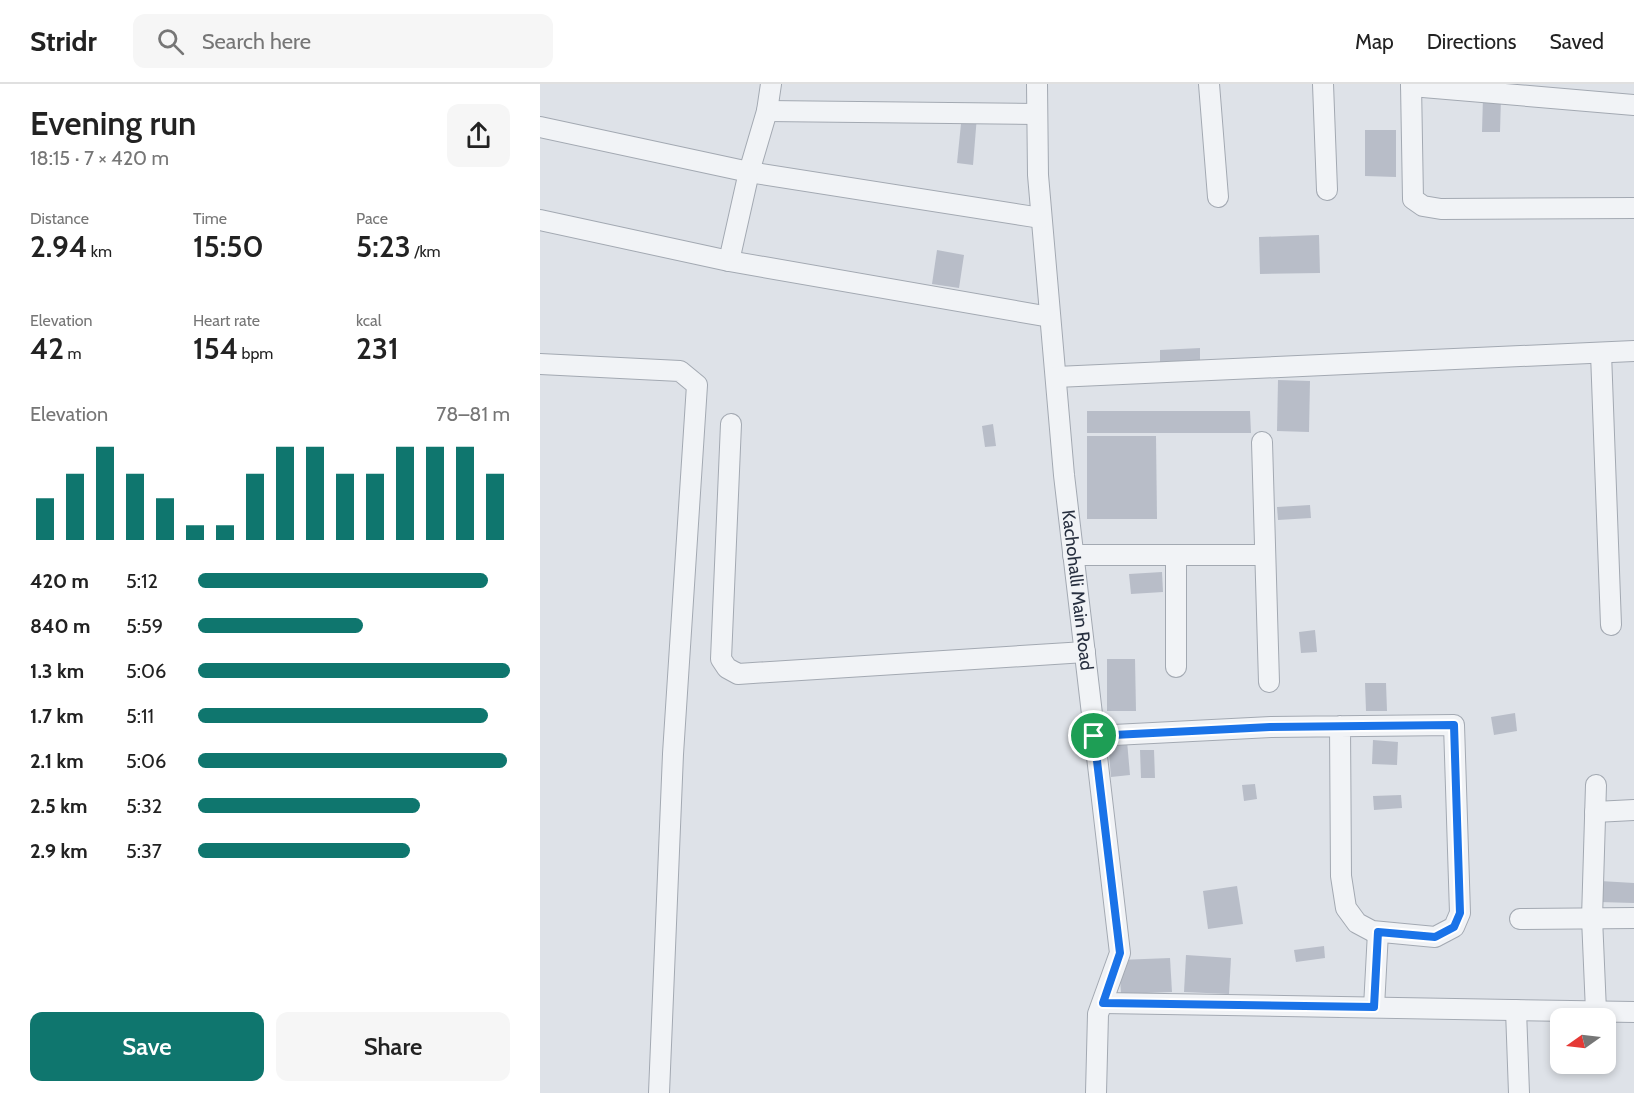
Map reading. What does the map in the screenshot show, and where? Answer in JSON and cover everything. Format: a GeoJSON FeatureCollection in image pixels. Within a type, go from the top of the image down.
{"type":"FeatureCollection","features":[{"type":"Feature","properties":{"kind":"street"},"geometry":{"type":"LineString","coordinates":[[729,261],[749,172],[767,111],[771,84]]}},
{"type":"Feature","properties":{"kind":"street","name":"Kachohalli Main Road"},"geometry":{"type":"LineString","coordinates":[[1037,84],[1036,114],[1041,218],[1050,317],[1073,555],[1120,953],[1098,1014],[1096,1093]]}},
{"type":"Feature","properties":{"kind":"street"},"geometry":{"type":"LineString","coordinates":[[1209,84],[1218,197]]}},
{"type":"Feature","properties":{"kind":"street"},"geometry":{"type":"LineString","coordinates":[[1323,84],[1328,189]]}},
{"type":"Feature","properties":{"kind":"street"},"geometry":{"type":"LineString","coordinates":[[1634,105],[1411,85],[1413,199],[1423,206],[1441,208],[1634,208]]}},
{"type":"Feature","properties":{"kind":"street"},"geometry":{"type":"LineString","coordinates":[[767,111],[1036,114]]}},
{"type":"Feature","properties":{"kind":"street"},"geometry":{"type":"LineString","coordinates":[[540,127],[749,172],[1041,218]]}},
{"type":"Feature","properties":{"kind":"street"},"geometry":{"type":"LineString","coordinates":[[540,220],[729,261],[1050,317]]}},
{"type":"Feature","properties":{"kind":"street"},"geometry":{"type":"LineString","coordinates":[[1056,377],[1634,351]]}},
{"type":"Feature","properties":{"kind":"street"},"geometry":{"type":"LineString","coordinates":[[1601,352],[1611,625]]}},
{"type":"Feature","properties":{"kind":"street"},"geometry":{"type":"LineString","coordinates":[[540,364],[680,371],[697,385],[673,754],[658,1093]]}},
{"type":"Feature","properties":{"kind":"street"},"geometry":{"type":"LineString","coordinates":[[731,424],[721,659],[727,668],[738,674],[1085,652]]}},
{"type":"Feature","properties":{"kind":"street"},"geometry":{"type":"LineString","coordinates":[[1262,442],[1269,682]]}},
{"type":"Feature","properties":{"kind":"street"},"geometry":{"type":"LineString","coordinates":[[1073,555],[1265,555]]}},
{"type":"Feature","properties":{"kind":"street"},"geometry":{"type":"LineString","coordinates":[[1176,555],[1176,667]]}},
{"type":"Feature","properties":{"kind":"street"},"geometry":{"type":"LineString","coordinates":[[1094,736],[1270,727],[1340,726],[1454,725],[1460,913],[1454,927],[1435,937],[1378,932],[1357,923],[1346,908],[1341,876],[1340,726]]}},
{"type":"Feature","properties":{"kind":"street"},"geometry":{"type":"LineString","coordinates":[[1596,785],[1592,918],[1596,1008]]}},
{"type":"Feature","properties":{"kind":"street"},"geometry":{"type":"LineString","coordinates":[[1595,812],[1634,810]]}},
{"type":"Feature","properties":{"kind":"street"},"geometry":{"type":"LineString","coordinates":[[1520,919],[1634,918]]}},
{"type":"Feature","properties":{"kind":"street"},"geometry":{"type":"LineString","coordinates":[[1374,1007],[1378,932]]}},
{"type":"Feature","properties":{"kind":"street"},"geometry":{"type":"LineString","coordinates":[[1103,1003],[1550,1010]]}},
{"type":"Feature","properties":{"kind":"street"},"geometry":{"type":"LineString","coordinates":[[1516,1010],[1519,1093]]}},
{"type":"Feature","properties":{"kind":"street"},"geometry":{"type":"LineString","coordinates":[[1616,1012],[1634,1012]]}},
{"type":"Feature","properties":{"kind":"building"},"geometry":{"type":"Polygon","coordinates":[[[1483,97],[1501,97],[1500,132],[1482,132],[1483,97]]]}},
{"type":"Feature","properties":{"kind":"building"},"geometry":{"type":"Polygon","coordinates":[[[962,114],[977,116],[973,165],[957,163],[962,114]]]}},
{"type":"Feature","properties":{"kind":"building"},"geometry":{"type":"Polygon","coordinates":[[[1365,130],[1396,130],[1396,177],[1365,176],[1365,130]]]}},
{"type":"Feature","properties":{"kind":"building"},"geometry":{"type":"Polygon","coordinates":[[[1319,235],[1320,273],[1260,274],[1259,237],[1319,235]]]}},
{"type":"Feature","properties":{"kind":"building"},"geometry":{"type":"Polygon","coordinates":[[[937,250],[964,255],[959,288],[932,284],[937,250]]]}},
{"type":"Feature","properties":{"kind":"building"},"geometry":{"type":"Polygon","coordinates":[[[1200,348],[1200,360],[1160,362],[1160,350],[1200,348]]]}},
{"type":"Feature","properties":{"kind":"building"},"geometry":{"type":"Polygon","coordinates":[[[1278,380],[1310,381],[1309,432],[1277,431],[1278,380]]]}},
{"type":"Feature","properties":{"kind":"building"},"geometry":{"type":"Polygon","coordinates":[[[1087,411],[1250,411],[1251,433],[1087,433],[1087,411]]]}},
{"type":"Feature","properties":{"kind":"building"},"geometry":{"type":"Polygon","coordinates":[[[993,424],[996,446],[985,447],[982,426],[993,424]]]}},
{"type":"Feature","properties":{"kind":"building"},"geometry":{"type":"Polygon","coordinates":[[[1087,436],[1156,436],[1157,519],[1087,519],[1087,436]]]}},
{"type":"Feature","properties":{"kind":"building"},"geometry":{"type":"Polygon","coordinates":[[[1310,505],[1311,518],[1278,520],[1277,507],[1310,505]]]}},
{"type":"Feature","properties":{"kind":"building"},"geometry":{"type":"Polygon","coordinates":[[[1162,572],[1163,592],[1131,594],[1129,574],[1162,572]]]}},
{"type":"Feature","properties":{"kind":"building"},"geometry":{"type":"Polygon","coordinates":[[[1315,630],[1317,652],[1301,653],[1299,632],[1315,630]]]}},
{"type":"Feature","properties":{"kind":"building"},"geometry":{"type":"Polygon","coordinates":[[[1107,659],[1135,659],[1136,711],[1107,711],[1107,659]]]}},
{"type":"Feature","properties":{"kind":"building"},"geometry":{"type":"Polygon","coordinates":[[[1365,683],[1386,683],[1387,711],[1366,711],[1365,683]]]}},
{"type":"Feature","properties":{"kind":"building"},"geometry":{"type":"Polygon","coordinates":[[[1515,713],[1517,731],[1494,735],[1491,717],[1515,713]]]}},
{"type":"Feature","properties":{"kind":"building"},"geometry":{"type":"Polygon","coordinates":[[[1373,740],[1398,742],[1397,765],[1372,764],[1373,740]]]}},
{"type":"Feature","properties":{"kind":"building"},"geometry":{"type":"Polygon","coordinates":[[[1127,741],[1130,775],[1111,777],[1108,743],[1127,741]]]}},
{"type":"Feature","properties":{"kind":"building"},"geometry":{"type":"Polygon","coordinates":[[[1140,750],[1154,750],[1155,778],[1141,778],[1140,750]]]}},
{"type":"Feature","properties":{"kind":"building"},"geometry":{"type":"Polygon","coordinates":[[[1255,784],[1257,799],[1244,801],[1242,785],[1255,784]]]}},
{"type":"Feature","properties":{"kind":"building"},"geometry":{"type":"Polygon","coordinates":[[[1401,795],[1402,808],[1374,810],[1373,796],[1401,795]]]}},
{"type":"Feature","properties":{"kind":"building"},"geometry":{"type":"Polygon","coordinates":[[[1600,881],[1634,883],[1634,903],[1599,902],[1600,881]]]}},
{"type":"Feature","properties":{"kind":"building"},"geometry":{"type":"Polygon","coordinates":[[[1237,886],[1243,924],[1208,929],[1203,891],[1237,886]]]}},
{"type":"Feature","properties":{"kind":"building"},"geometry":{"type":"Polygon","coordinates":[[[1324,946],[1325,958],[1296,962],[1294,950],[1324,946]]]}},
{"type":"Feature","properties":{"kind":"building"},"geometry":{"type":"Polygon","coordinates":[[[1186,955],[1231,958],[1229,994],[1184,992],[1186,955]]]}},
{"type":"Feature","properties":{"kind":"building"},"geometry":{"type":"Polygon","coordinates":[[[1170,958],[1172,992],[1121,994],[1119,960],[1170,958]]]}},
{"type":"Feature","properties":{"kind":"route"},"geometry":{"type":"LineString","coordinates":[[1454,725],[1461,887],[1460,913],[1454,927],[1435,937],[1378,932],[1374,1007],[1103,1003],[1120,953],[1094,736],[1270,727],[1454,725]]}}]}
